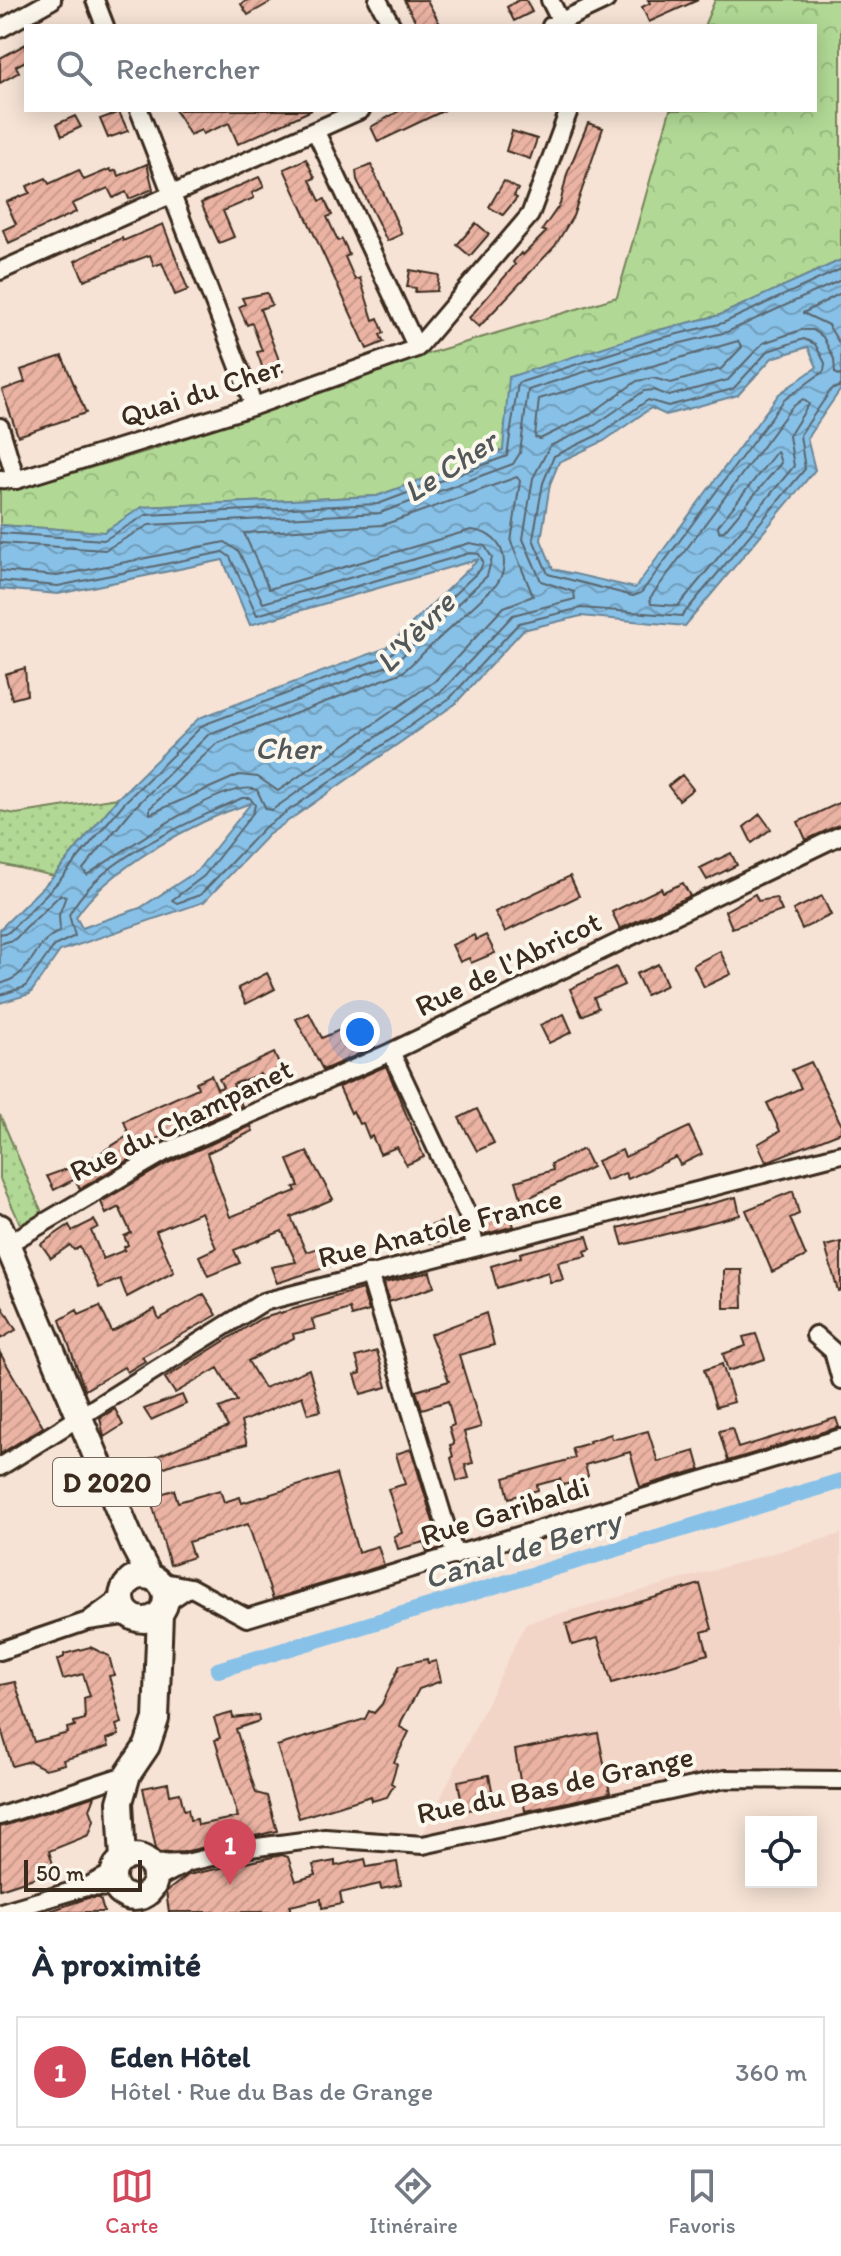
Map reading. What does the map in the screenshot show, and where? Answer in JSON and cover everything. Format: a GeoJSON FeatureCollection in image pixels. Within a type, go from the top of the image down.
{"type":"FeatureCollection","features":[{"type":"Feature","properties":{"kind":"main road","name":"D 2020"},"geometry":{"type":"LineString","coordinates":[[2,1240],[134,1547],[144,1598]]}},
{"type":"Feature","properties":{"kind":"main road"},"geometry":{"type":"LineString","coordinates":[[138,1883],[120,1802],[128,1774],[147,1746],[156,1719],[158,1655],[144,1598]]}},
{"type":"Feature","properties":{"kind":"street"},"geometry":{"type":"LineString","coordinates":[[0,29],[52,0]]}},
{"type":"Feature","properties":{"kind":"street"},"geometry":{"type":"LineString","coordinates":[[95,0],[104,24]]}},
{"type":"Feature","properties":{"kind":"street"},"geometry":{"type":"LineString","coordinates":[[378,0],[391,24]]}},
{"type":"Feature","properties":{"kind":"street"},"geometry":{"type":"LineString","coordinates":[[550,0],[559,24],[606,0]]}},
{"type":"Feature","properties":{"kind":"street"},"geometry":{"type":"LineString","coordinates":[[140,112],[254,406]]}},
{"type":"Feature","properties":{"kind":"street"},"geometry":{"type":"LineString","coordinates":[[0,271],[357,112]]}},
{"type":"Feature","properties":{"kind":"street"},"geometry":{"type":"LineString","coordinates":[[316,132],[417,348],[530,215],[568,112]]}},
{"type":"Feature","properties":{"kind":"street","name":"Quai du Cher"},"geometry":{"type":"LineString","coordinates":[[8,479],[254,406],[417,348]]}},
{"type":"Feature","properties":{"kind":"street"},"geometry":{"type":"LineString","coordinates":[[0,427],[8,479]]}},
{"type":"Feature","properties":{"kind":"street","name":"Rue de l'Abricot"},"geometry":{"type":"LineString","coordinates":[[475,1247],[470,1220],[391,1052],[841,835]]}},
{"type":"Feature","properties":{"kind":"street","name":"Rue du Champanet"},"geometry":{"type":"LineString","coordinates":[[2,1240],[163,1153],[391,1052]]}},
{"type":"Feature","properties":{"kind":"street","name":"Rue Anatole France"},"geometry":{"type":"LineString","coordinates":[[0,1467],[263,1302],[841,1154]]}},
{"type":"Feature","properties":{"kind":"street"},"geometry":{"type":"LineString","coordinates":[[369,1273],[455,1556]]}},
{"type":"Feature","properties":{"kind":"street"},"geometry":{"type":"LineString","coordinates":[[815,1335],[833,1351],[841,1380]]}},
{"type":"Feature","properties":{"kind":"street","name":"Rue Garibaldi"},"geometry":{"type":"LineString","coordinates":[[144,1598],[190,1587],[247,1618],[841,1438]]}},
{"type":"Feature","properties":{"kind":"street"},"geometry":{"type":"LineString","coordinates":[[0,1651],[144,1598],[190,1587]]}},
{"type":"Feature","properties":{"kind":"street"},"geometry":{"type":"LineString","coordinates":[[0,1816],[128,1774]]}},
{"type":"Feature","properties":{"kind":"street","name":"Rue du Bas de Grange"},"geometry":{"type":"LineString","coordinates":[[138,1883],[186,1863],[250,1848],[325,1838],[423,1845],[725,1779],[841,1780]]}},
{"type":"Feature","properties":{"kind":"street"},"geometry":{"type":"LineString","coordinates":[[1,1912],[86,1887],[138,1883]]}},
{"type":"Feature","properties":{"kind":"shaded area"},"geometry":{"type":"Polygon","coordinates":[[[841,1534],[841,1775],[728,1771],[422,1836],[526,1623],[841,1534]]]}},
{"type":"Feature","properties":{"kind":"green space"},"geometry":{"type":"Polygon","coordinates":[[[715,0],[841,0],[841,260],[720,315],[651,332],[503,450],[377,496],[143,507],[104,532],[0,525],[0,488],[21,488],[148,451],[430,353],[617,297],[669,112],[817,112],[817,24],[705,24],[715,0]]]}},
{"type":"Feature","properties":{"kind":"green space"},"geometry":{"type":"Polygon","coordinates":[[[118,798],[54,876],[0,864],[0,811],[16,814],[118,798]]]}},
{"type":"Feature","properties":{"kind":"green space"},"geometry":{"type":"Polygon","coordinates":[[[0,1115],[41,1210],[39,1217],[21,1226],[0,1179],[0,1115]]]}},
{"type":"Feature","properties":{"kind":"water","name":"Cher"},"geometry":{"type":"Polygon","coordinates":[[[841,260],[841,389],[807,438],[815,470],[685,626],[581,616],[523,630],[455,704],[268,835],[204,902],[60,951],[30,994],[0,1003],[0,929],[54,876],[118,798],[199,718],[386,648],[479,559],[250,625],[223,560],[58,594],[0,589],[0,525],[104,532],[142,507],[377,496],[503,450],[509,377],[651,332],[720,315],[841,260]],[[808,347],[772,358],[738,395],[666,415],[651,408],[604,441],[559,462],[550,484],[541,540],[553,569],[635,588],[779,394],[817,367],[808,347]],[[251,803],[179,834],[131,864],[90,899],[76,917],[82,928],[140,908],[197,871],[251,803]]]}},
{"type":"Feature","properties":{"kind":"building"},"geometry":{"type":"Polygon","coordinates":[[[248,0],[274,0],[248,15],[241,4],[248,0]]]}},
{"type":"Feature","properties":{"kind":"building"},"geometry":{"type":"Polygon","coordinates":[[[404,0],[427,0],[440,24],[417,24],[404,0]]]}},
{"type":"Feature","properties":{"kind":"building"},"geometry":{"type":"Polygon","coordinates":[[[519,0],[526,0],[532,12],[514,21],[507,7],[519,0]]]}},
{"type":"Feature","properties":{"kind":"building"},"geometry":{"type":"Polygon","coordinates":[[[648,0],[698,0],[649,22],[642,7],[650,3],[648,0]]]}},
{"type":"Feature","properties":{"kind":"building"},"geometry":{"type":"Polygon","coordinates":[[[24,45],[24,62],[16,66],[19,72],[0,83],[0,58],[24,45]]]}},
{"type":"Feature","properties":{"kind":"building"},"geometry":{"type":"Polygon","coordinates":[[[119,112],[128,131],[108,138],[100,119],[119,112]]]}},
{"type":"Feature","properties":{"kind":"building"},"geometry":{"type":"Polygon","coordinates":[[[176,112],[308,112],[238,144],[229,123],[203,134],[201,130],[190,135],[176,112]]]}},
{"type":"Feature","properties":{"kind":"building"},"geometry":{"type":"Polygon","coordinates":[[[397,112],[441,112],[378,142],[371,127],[397,112]]]}},
{"type":"Feature","properties":{"kind":"building"},"geometry":{"type":"Polygon","coordinates":[[[75,116],[81,127],[62,136],[57,124],[75,116]]]}},
{"type":"Feature","properties":{"kind":"building"},"geometry":{"type":"Polygon","coordinates":[[[588,123],[603,128],[573,216],[555,246],[479,327],[469,318],[515,265],[513,262],[521,253],[523,255],[546,232],[542,230],[560,204],[567,174],[588,123]]]}},
{"type":"Feature","properties":{"kind":"building"},"geometry":{"type":"Polygon","coordinates":[[[512,131],[537,139],[530,159],[506,151],[512,131]]]}},
{"type":"Feature","properties":{"kind":"building"},"geometry":{"type":"Polygon","coordinates":[[[306,159],[315,178],[310,180],[320,201],[325,199],[332,215],[327,217],[338,241],[342,239],[346,247],[349,255],[345,257],[355,280],[360,278],[373,320],[378,318],[384,333],[380,335],[384,342],[367,349],[284,169],[306,159]]]}},
{"type":"Feature","properties":{"kind":"building"},"geometry":{"type":"Polygon","coordinates":[[[147,164],[153,189],[129,199],[126,192],[113,198],[108,188],[72,204],[76,212],[9,243],[3,230],[16,224],[6,202],[30,193],[27,186],[46,178],[49,184],[79,170],[84,180],[110,169],[112,172],[116,170],[119,176],[147,164]]]}},
{"type":"Feature","properties":{"kind":"building"},"geometry":{"type":"Polygon","coordinates":[[[371,165],[402,234],[387,241],[357,180],[356,171],[371,165]]]}},
{"type":"Feature","properties":{"kind":"building"},"geometry":{"type":"Polygon","coordinates":[[[259,177],[264,187],[252,193],[254,198],[223,211],[234,237],[219,243],[201,203],[259,177]]]}},
{"type":"Feature","properties":{"kind":"building"},"geometry":{"type":"Polygon","coordinates":[[[504,181],[518,189],[514,196],[517,198],[503,215],[489,207],[504,181]]]}},
{"type":"Feature","properties":{"kind":"building"},"geometry":{"type":"Polygon","coordinates":[[[476,223],[489,234],[470,256],[457,245],[476,223]]]}},
{"type":"Feature","properties":{"kind":"building"},"geometry":{"type":"Polygon","coordinates":[[[163,224],[188,290],[175,295],[162,263],[154,266],[150,255],[84,280],[75,261],[122,238],[123,241],[163,224]]]}},
{"type":"Feature","properties":{"kind":"building"},"geometry":{"type":"Polygon","coordinates":[[[410,270],[439,275],[437,291],[415,292],[416,288],[407,287],[410,270]]]}},
{"type":"Feature","properties":{"kind":"building"},"geometry":{"type":"Polygon","coordinates":[[[267,293],[272,305],[260,309],[283,371],[272,376],[269,370],[264,372],[257,352],[262,351],[252,323],[247,325],[239,307],[245,304],[242,298],[267,293]]]}},
{"type":"Feature","properties":{"kind":"building"},"geometry":{"type":"Polygon","coordinates":[[[62,356],[86,413],[18,436],[2,390],[25,382],[21,370],[62,356]]]}},
{"type":"Feature","properties":{"kind":"building"},"geometry":{"type":"Polygon","coordinates":[[[25,668],[27,695],[12,699],[5,674],[25,668]]]}},
{"type":"Feature","properties":{"kind":"building"},"geometry":{"type":"Polygon","coordinates":[[[682,775],[693,789],[679,800],[668,786],[682,775]]]}},
{"type":"Feature","properties":{"kind":"building"},"geometry":{"type":"Polygon","coordinates":[[[841,802],[841,824],[806,840],[798,822],[841,802]]]}},
{"type":"Feature","properties":{"kind":"building"},"geometry":{"type":"Polygon","coordinates":[[[760,814],[771,829],[752,843],[744,827],[760,814]]]}},
{"type":"Feature","properties":{"kind":"building"},"geometry":{"type":"Polygon","coordinates":[[[731,853],[737,865],[707,880],[700,868],[731,853]]]}},
{"type":"Feature","properties":{"kind":"building"},"geometry":{"type":"Polygon","coordinates":[[[570,876],[579,896],[505,932],[495,912],[570,876]]]}},
{"type":"Feature","properties":{"kind":"building"},"geometry":{"type":"Polygon","coordinates":[[[683,883],[690,896],[620,929],[612,912],[661,888],[663,892],[683,883]]]}},
{"type":"Feature","properties":{"kind":"building"},"geometry":{"type":"Polygon","coordinates":[[[755,894],[758,901],[776,898],[782,911],[732,928],[725,911],[755,894]]]}},
{"type":"Feature","properties":{"kind":"building"},"geometry":{"type":"Polygon","coordinates":[[[822,896],[831,915],[802,929],[793,910],[822,896]]]}},
{"type":"Feature","properties":{"kind":"building"},"geometry":{"type":"Polygon","coordinates":[[[474,935],[476,940],[486,935],[495,953],[471,963],[469,958],[460,962],[452,945],[474,935]]]}},
{"type":"Feature","properties":{"kind":"building"},"geometry":{"type":"Polygon","coordinates":[[[720,951],[731,974],[704,987],[693,965],[720,951]]]}},
{"type":"Feature","properties":{"kind":"building"},"geometry":{"type":"Polygon","coordinates":[[[658,964],[667,985],[646,995],[636,974],[658,964]]]}},
{"type":"Feature","properties":{"kind":"building"},"geometry":{"type":"Polygon","coordinates":[[[616,967],[624,985],[594,998],[598,1008],[582,1016],[570,989],[616,967]]]}},
{"type":"Feature","properties":{"kind":"building"},"geometry":{"type":"Polygon","coordinates":[[[267,973],[275,989],[246,1004],[238,988],[267,973]]]}},
{"type":"Feature","properties":{"kind":"building"},"geometry":{"type":"Polygon","coordinates":[[[309,1013],[322,1038],[362,1020],[375,1047],[323,1070],[296,1019],[309,1013]]]}},
{"type":"Feature","properties":{"kind":"building"},"geometry":{"type":"Polygon","coordinates":[[[564,1014],[572,1032],[549,1043],[540,1025],[564,1014]]]}},
{"type":"Feature","properties":{"kind":"building"},"geometry":{"type":"Polygon","coordinates":[[[274,1053],[282,1071],[263,1080],[260,1074],[233,1084],[242,1106],[164,1140],[163,1136],[134,1147],[137,1155],[80,1189],[75,1179],[54,1190],[47,1176],[86,1162],[129,1135],[124,1121],[198,1088],[196,1082],[211,1075],[217,1089],[223,1087],[219,1079],[274,1053]]]}},
{"type":"Feature","properties":{"kind":"building"},"geometry":{"type":"Polygon","coordinates":[[[811,1062],[841,1124],[841,1132],[766,1162],[758,1144],[780,1131],[767,1103],[801,1088],[792,1070],[811,1062]]]}},
{"type":"Feature","properties":{"kind":"building"},"geometry":{"type":"Polygon","coordinates":[[[386,1066],[424,1157],[406,1165],[397,1147],[380,1154],[363,1123],[359,1124],[353,1111],[351,1113],[339,1087],[386,1066]]]}},
{"type":"Feature","properties":{"kind":"building"},"geometry":{"type":"Polygon","coordinates":[[[477,1109],[494,1143],[477,1151],[459,1118],[477,1109]]]}},
{"type":"Feature","properties":{"kind":"building"},"geometry":{"type":"Polygon","coordinates":[[[251,1126],[253,1131],[207,1153],[230,1217],[296,1191],[294,1187],[299,1186],[288,1160],[307,1152],[333,1199],[291,1217],[306,1252],[324,1246],[330,1266],[277,1283],[271,1267],[296,1262],[282,1231],[234,1250],[240,1263],[208,1276],[199,1256],[216,1248],[201,1212],[156,1231],[174,1272],[127,1297],[120,1279],[99,1288],[80,1247],[74,1250],[70,1245],[51,1258],[41,1244],[69,1225],[72,1231],[94,1220],[98,1227],[91,1231],[103,1259],[125,1250],[124,1247],[128,1245],[124,1236],[131,1233],[119,1207],[106,1214],[101,1202],[168,1163],[251,1126]]]}},
{"type":"Feature","properties":{"kind":"building"},"geometry":{"type":"Polygon","coordinates":[[[689,1127],[702,1154],[680,1165],[676,1157],[628,1179],[625,1173],[606,1181],[597,1161],[622,1150],[625,1157],[689,1127]]]}},
{"type":"Feature","properties":{"kind":"building"},"geometry":{"type":"Polygon","coordinates":[[[583,1149],[592,1167],[522,1201],[516,1181],[553,1170],[551,1164],[583,1149]]]}},
{"type":"Feature","properties":{"kind":"building"},"geometry":{"type":"Polygon","coordinates":[[[793,1191],[799,1214],[790,1218],[806,1256],[772,1272],[746,1210],[793,1191]]]}},
{"type":"Feature","properties":{"kind":"building"},"geometry":{"type":"Polygon","coordinates":[[[736,1197],[740,1215],[623,1245],[618,1228],[736,1197]]]}},
{"type":"Feature","properties":{"kind":"building"},"geometry":{"type":"Polygon","coordinates":[[[506,1206],[514,1226],[486,1234],[481,1218],[506,1206]]]}},
{"type":"Feature","properties":{"kind":"building"},"geometry":{"type":"Polygon","coordinates":[[[442,1222],[451,1238],[430,1243],[423,1228],[442,1222]]]}},
{"type":"Feature","properties":{"kind":"building"},"geometry":{"type":"Polygon","coordinates":[[[587,1236],[591,1249],[585,1251],[587,1256],[558,1262],[563,1280],[550,1282],[548,1272],[497,1288],[491,1266],[521,1257],[520,1253],[587,1236]]]}},
{"type":"Feature","properties":{"kind":"building"},"geometry":{"type":"Polygon","coordinates":[[[841,1242],[841,1290],[838,1291],[825,1246],[841,1242]]]}},
{"type":"Feature","properties":{"kind":"building"},"geometry":{"type":"Polygon","coordinates":[[[724,1270],[742,1270],[743,1308],[724,1308],[724,1270]]]}},
{"type":"Feature","properties":{"kind":"building"},"geometry":{"type":"Polygon","coordinates":[[[430,1272],[434,1287],[389,1302],[384,1283],[430,1272]]]}},
{"type":"Feature","properties":{"kind":"building"},"geometry":{"type":"Polygon","coordinates":[[[362,1289],[369,1311],[352,1316],[350,1309],[312,1320],[315,1329],[293,1334],[294,1338],[248,1361],[264,1388],[309,1369],[321,1411],[308,1414],[302,1396],[241,1422],[247,1444],[180,1461],[145,1475],[140,1463],[228,1427],[219,1408],[237,1401],[218,1368],[175,1393],[165,1378],[260,1319],[362,1289]]]}},
{"type":"Feature","properties":{"kind":"building"},"geometry":{"type":"Polygon","coordinates":[[[204,1294],[217,1315],[142,1357],[145,1361],[127,1372],[124,1367],[85,1390],[60,1320],[77,1310],[79,1315],[100,1306],[112,1332],[155,1309],[159,1319],[204,1294]]]}},
{"type":"Feature","properties":{"kind":"building"},"geometry":{"type":"Polygon","coordinates":[[[0,1303],[16,1330],[0,1339],[0,1303]]]}},
{"type":"Feature","properties":{"kind":"building"},"geometry":{"type":"Polygon","coordinates":[[[486,1313],[494,1345],[459,1355],[481,1427],[464,1432],[473,1463],[465,1465],[469,1478],[457,1481],[451,1458],[450,1445],[454,1444],[449,1427],[454,1425],[448,1401],[422,1409],[416,1391],[449,1381],[430,1334],[486,1313]]]}},
{"type":"Feature","properties":{"kind":"building"},"geometry":{"type":"Polygon","coordinates":[[[756,1334],[765,1359],[728,1371],[723,1354],[746,1346],[743,1337],[756,1334]]]}},
{"type":"Feature","properties":{"kind":"building"},"geometry":{"type":"Polygon","coordinates":[[[377,1351],[387,1387],[361,1394],[355,1375],[361,1373],[356,1357],[377,1351]]]}},
{"type":"Feature","properties":{"kind":"building"},"geometry":{"type":"Polygon","coordinates":[[[0,1353],[43,1427],[0,1454],[0,1353]]]}},
{"type":"Feature","properties":{"kind":"building"},"geometry":{"type":"Polygon","coordinates":[[[722,1364],[734,1402],[716,1407],[704,1370],[722,1364]]]}},
{"type":"Feature","properties":{"kind":"building"},"geometry":{"type":"Polygon","coordinates":[[[182,1395],[186,1404],[151,1420],[144,1409],[182,1395]]]}},
{"type":"Feature","properties":{"kind":"building"},"geometry":{"type":"Polygon","coordinates":[[[115,1409],[123,1425],[104,1437],[100,1418],[115,1409]]]}},
{"type":"Feature","properties":{"kind":"building"},"geometry":{"type":"Polygon","coordinates":[[[836,1418],[839,1427],[728,1461],[719,1431],[732,1428],[738,1448],[836,1418]]]}},
{"type":"Feature","properties":{"kind":"building"},"geometry":{"type":"Polygon","coordinates":[[[648,1431],[658,1462],[695,1451],[700,1469],[640,1487],[630,1452],[585,1465],[588,1476],[582,1481],[562,1485],[560,1479],[537,1485],[538,1490],[509,1498],[504,1478],[575,1458],[572,1448],[589,1441],[611,1434],[612,1439],[648,1431]]]}},
{"type":"Feature","properties":{"kind":"building"},"geometry":{"type":"Polygon","coordinates":[[[411,1449],[441,1548],[427,1552],[424,1542],[398,1549],[394,1536],[402,1533],[388,1489],[405,1484],[396,1454],[411,1449]]]}},
{"type":"Feature","properties":{"kind":"building"},"geometry":{"type":"Polygon","coordinates":[[[336,1474],[358,1552],[378,1546],[384,1565],[273,1599],[248,1524],[188,1542],[193,1557],[170,1565],[150,1497],[174,1490],[178,1502],[220,1490],[224,1502],[240,1497],[242,1503],[336,1474]]]}},
{"type":"Feature","properties":{"kind":"building"},"geometry":{"type":"Polygon","coordinates":[[[700,1584],[712,1629],[702,1632],[708,1654],[612,1683],[598,1638],[572,1645],[566,1624],[700,1584]]]}},
{"type":"Feature","properties":{"kind":"building"},"geometry":{"type":"Polygon","coordinates":[[[90,1647],[109,1656],[114,1675],[109,1676],[122,1723],[116,1725],[119,1735],[107,1739],[109,1746],[63,1760],[65,1764],[45,1769],[30,1761],[12,1766],[0,1725],[0,1685],[15,1682],[34,1742],[68,1733],[67,1728],[75,1726],[74,1722],[85,1719],[84,1698],[90,1696],[83,1674],[63,1679],[57,1660],[64,1654],[90,1647]]]}},
{"type":"Feature","properties":{"kind":"building"},"geometry":{"type":"Polygon","coordinates":[[[427,1659],[428,1663],[436,1661],[441,1681],[419,1689],[402,1720],[400,1727],[409,1732],[394,1762],[397,1764],[391,1783],[394,1785],[387,1797],[372,1801],[371,1796],[299,1818],[277,1746],[365,1719],[369,1711],[374,1713],[382,1704],[400,1665],[427,1659]]]}},
{"type":"Feature","properties":{"kind":"building"},"geometry":{"type":"Polygon","coordinates":[[[232,1713],[233,1718],[258,1715],[259,1721],[236,1729],[256,1793],[267,1796],[277,1831],[183,1852],[157,1853],[143,1788],[168,1783],[170,1795],[180,1793],[184,1810],[188,1809],[190,1820],[197,1819],[198,1825],[238,1817],[215,1740],[220,1738],[214,1718],[232,1713]]]}},
{"type":"Feature","properties":{"kind":"building"},"geometry":{"type":"Polygon","coordinates":[[[598,1733],[610,1793],[525,1811],[515,1750],[598,1733]]]}},
{"type":"Feature","properties":{"kind":"building"},"geometry":{"type":"Polygon","coordinates":[[[489,1775],[495,1805],[463,1811],[458,1781],[489,1775]]]}},
{"type":"Feature","properties":{"kind":"building"},"geometry":{"type":"Polygon","coordinates":[[[95,1796],[90,1809],[94,1820],[89,1835],[49,1851],[55,1871],[0,1889],[0,1827],[95,1796]]]}},
{"type":"Feature","properties":{"kind":"building"},"geometry":{"type":"Polygon","coordinates":[[[282,1855],[288,1857],[296,1881],[316,1875],[313,1865],[335,1861],[335,1866],[365,1859],[367,1867],[397,1862],[401,1885],[381,1889],[380,1884],[340,1893],[342,1904],[322,1908],[321,1899],[290,1906],[290,1912],[169,1912],[166,1892],[188,1875],[282,1855]]]}},
{"type":"Feature","properties":{"kind":"building"},"geometry":{"type":"Polygon","coordinates":[[[88,1898],[100,1898],[104,1912],[47,1912],[88,1898]]]}},
{"type":"Feature","properties":{"kind":"waterway","name":"Canal de Berry"},"geometry":{"type":"LineString","coordinates":[[218,1670],[841,1481]]}},
{"type":"Feature","properties":{"kind":"place","name":"Eden Hôtel"},"geometry":{"type":"Point","coordinates":[230,1885]}},
{"type":"Feature","properties":{"kind":"water label","name":"Le Cher"},"geometry":{"type":"Point","coordinates":[450,466]}},
{"type":"Feature","properties":{"kind":"water label","name":"L'Yèvre"},"geometry":{"type":"Point","coordinates":[415,632]}}]}
